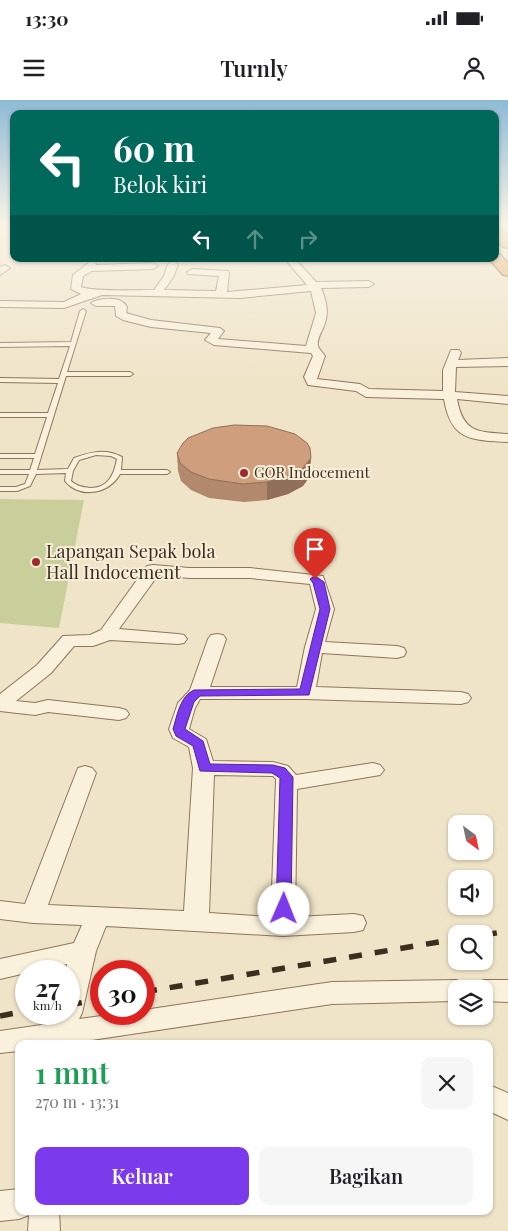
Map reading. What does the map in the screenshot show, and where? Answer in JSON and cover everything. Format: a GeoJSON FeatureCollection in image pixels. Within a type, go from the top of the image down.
{"type":"FeatureCollection","features":[{"type":"Feature","properties":{"kind":"street"},"geometry":{"type":"LineString","coordinates":[[87,275],[78,275],[76,288],[84,296],[104,304],[118,303],[122,307],[120,314],[123,317],[146,323],[216,330],[218,331],[211,340],[214,342],[315,350]]}},
{"type":"Feature","properties":{"kind":"street"},"geometry":{"type":"LineString","coordinates":[[221,294],[224,275]]}},
{"type":"Feature","properties":{"kind":"street"},"geometry":{"type":"LineString","coordinates":[[304,275],[314,286],[320,298],[322,308],[320,324],[312,342],[319,356],[310,377],[313,383],[360,388],[366,393],[450,395],[508,400]]}},
{"type":"Feature","properties":{"kind":"street"},"geometry":{"type":"LineString","coordinates":[[141,276],[168,276]]}},
{"type":"Feature","properties":{"kind":"street"},"geometry":{"type":"LineString","coordinates":[[158,292],[168,276]]}},
{"type":"Feature","properties":{"kind":"street"},"geometry":{"type":"LineString","coordinates":[[0,304],[64,305],[84,296],[109,292],[254,294],[314,286],[369,284]]}},
{"type":"Feature","properties":{"kind":"street"},"geometry":{"type":"LineString","coordinates":[[508,362],[453,358],[448,379],[454,416],[461,428],[471,433],[508,438]]}},
{"type":"Feature","properties":{"kind":"street"},"geometry":{"type":"LineString","coordinates":[[2,701],[44,669],[69,640],[93,641],[107,634],[153,570],[189,573],[250,573],[313,578],[318,581],[325,609],[314,646],[305,693]]}},
{"type":"Feature","properties":{"kind":"street"},"geometry":{"type":"LineString","coordinates":[[107,634],[178,639]]}},
{"type":"Feature","properties":{"kind":"street"},"geometry":{"type":"LineString","coordinates":[[198,693],[216,639]]}},
{"type":"Feature","properties":{"kind":"street"},"geometry":{"type":"LineString","coordinates":[[314,646],[397,652]]}},
{"type":"Feature","properties":{"kind":"street"},"geometry":{"type":"LineString","coordinates":[[196,921],[204,768],[199,744],[180,733],[179,729],[188,701],[193,695],[198,693],[305,693],[461,698]]}},
{"type":"Feature","properties":{"kind":"street"},"geometry":{"type":"LineString","coordinates":[[2,701],[35,709],[48,706],[119,714]]}},
{"type":"Feature","properties":{"kind":"street"},"geometry":{"type":"LineString","coordinates":[[204,768],[273,769],[280,771],[287,777],[283,927]]}},
{"type":"Feature","properties":{"kind":"street"},"geometry":{"type":"LineString","coordinates":[[287,783],[373,770]]}},
{"type":"Feature","properties":{"kind":"street"},"geometry":{"type":"LineString","coordinates":[[33,914],[85,773]]}},
{"type":"Feature","properties":{"kind":"street"},"geometry":{"type":"LineString","coordinates":[[0,910],[33,914],[283,927],[354,923]]}},
{"type":"Feature","properties":{"kind":"street"},"geometry":{"type":"LineString","coordinates":[[65,1026],[83,951],[98,917]]}},
{"type":"Feature","properties":{"kind":"street"},"geometry":{"type":"LineString","coordinates":[[0,969],[83,951]]}},
{"type":"Feature","properties":{"kind":"street"},"geometry":{"type":"LineString","coordinates":[[493,991],[508,990]]}},
{"type":"Feature","properties":{"kind":"street"},"geometry":{"type":"LineString","coordinates":[[0,1042],[65,1026],[332,992],[448,991]]}},
{"type":"Feature","properties":{"kind":"street"},"geometry":{"type":"LineString","coordinates":[[493,1099],[508,1107]]}},
{"type":"Feature","properties":{"kind":"street"},"geometry":{"type":"LineString","coordinates":[[0,1206],[15,1204]]}},
{"type":"Feature","properties":{"kind":"street"},"geometry":{"type":"LineString","coordinates":[[44,1215],[44,1231]]}},
{"type":"Feature","properties":{"kind":"lane"},"geometry":{"type":"LineString","coordinates":[[0,489],[24,488],[28,486],[83,311]]}},
{"type":"Feature","properties":{"kind":"lane"},"geometry":{"type":"LineString","coordinates":[[0,345],[72,344]]}},
{"type":"Feature","properties":{"kind":"lane"},"geometry":{"type":"LineString","coordinates":[[0,380],[130,374]]}},
{"type":"Feature","properties":{"kind":"lane"},"geometry":{"type":"LineString","coordinates":[[0,415],[51,414]]}},
{"type":"Feature","properties":{"kind":"lane"},"geometry":{"type":"LineString","coordinates":[[102,453],[112,454],[120,458],[118,472],[111,484],[88,490],[74,487],[68,481],[70,471],[79,457],[102,453]]}},
{"type":"Feature","properties":{"kind":"lane"},"geometry":{"type":"LineString","coordinates":[[0,456],[38,456]]}},
{"type":"Feature","properties":{"kind":"lane"},"geometry":{"type":"LineString","coordinates":[[0,472],[70,471]]}},
{"type":"Feature","properties":{"kind":"lane"},"geometry":{"type":"LineString","coordinates":[[118,472],[167,472]]}},
{"type":"Feature","properties":{"kind":"green space","name":"Lapangan Sepak bola Hall Indocement"},"geometry":{"type":"Polygon","coordinates":[[[0,499],[84,500],[59,628],[0,623],[0,499]]]}},
{"type":"Feature","properties":{"kind":"building","name":"GOR Indocement"},"geometry":{"type":"Polygon","coordinates":[[[234,425],[267,426],[295,434],[307,443],[310,448],[311,458],[303,468],[288,476],[267,482],[243,484],[209,479],[191,472],[180,463],[177,453],[188,438],[213,428],[234,425]]]}},
{"type":"Feature","properties":{"kind":"railway"},"geometry":{"type":"LineString","coordinates":[[493,934],[508,931]]}},
{"type":"Feature","properties":{"kind":"railway"},"geometry":{"type":"LineString","coordinates":[[155,990],[448,940]]}},
{"type":"Feature","properties":{"kind":"railway"},"geometry":{"type":"LineString","coordinates":[[80,1003],[90,1001]]}},
{"type":"Feature","properties":{"kind":"railway"},"geometry":{"type":"LineString","coordinates":[[0,1016],[15,1013]]}},
{"type":"Feature","properties":{"kind":"place","name":"GOR Indocement"},"geometry":{"type":"Point","coordinates":[244,473]}},
{"type":"Feature","properties":{"kind":"place","name":"Lapangan Sepak bola Hall Indocement"},"geometry":{"type":"Point","coordinates":[36,562]}},
{"type":"Feature","properties":{"kind":"route"},"geometry":{"type":"LineString","coordinates":[[284,909],[287,777],[280,771],[273,769],[204,768],[199,744],[180,733],[179,729],[188,701],[193,695],[198,693],[305,693],[314,646],[325,609],[318,581],[315,579]]}}]}
